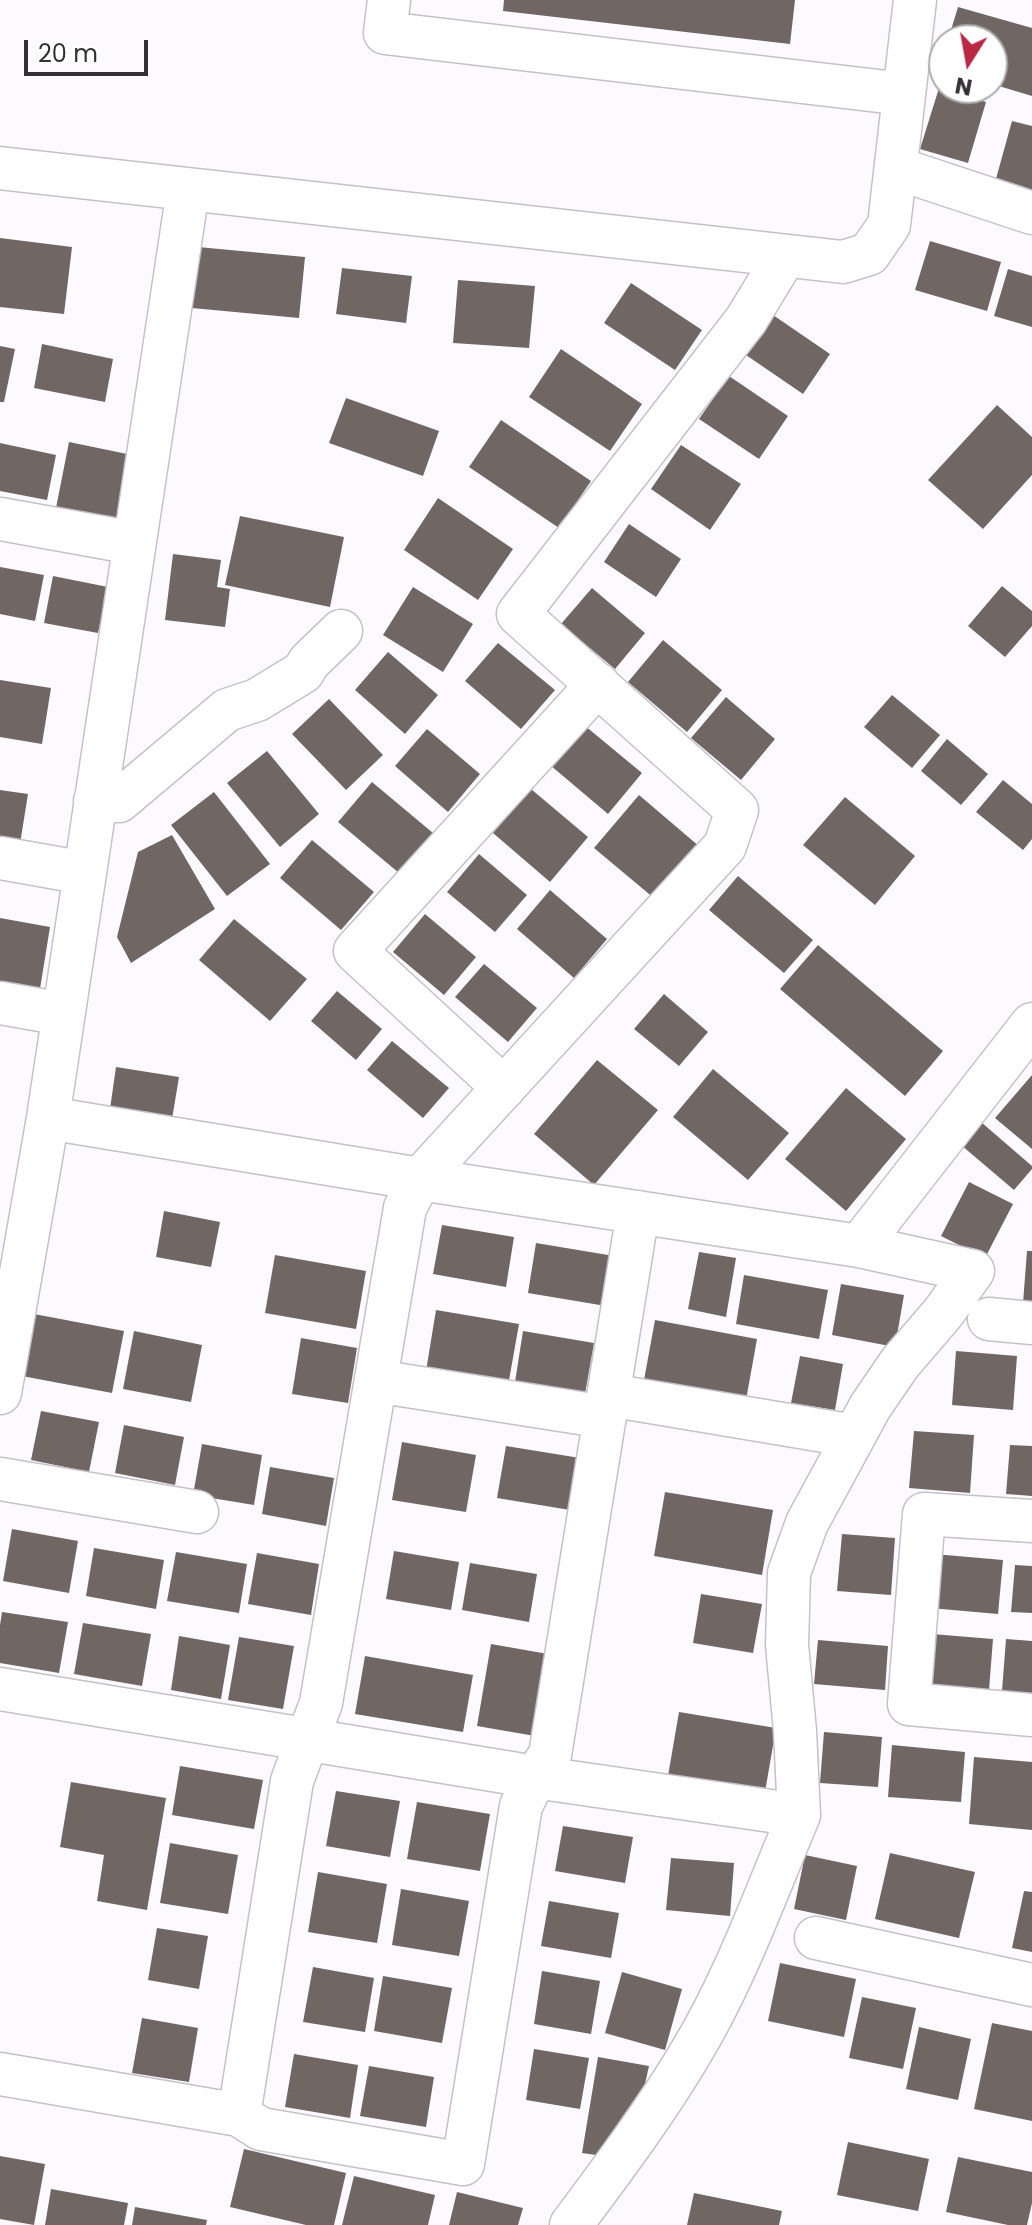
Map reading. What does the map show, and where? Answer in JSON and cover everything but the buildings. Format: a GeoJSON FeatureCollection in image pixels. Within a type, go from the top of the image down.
{"type":"FeatureCollection","features":[{"type":"Feature","properties":{"kind":"street"},"geometry":{"type":"LineString","coordinates":[[389,0],[385,33],[904,94]]}},
{"type":"Feature","properties":{"kind":"street"},"geometry":{"type":"LineString","coordinates":[[0,168],[843,262],[869,254],[889,225],[915,0]]}},
{"type":"Feature","properties":{"kind":"street"},"geometry":{"type":"LineString","coordinates":[[896,168],[1032,213]]}},
{"type":"Feature","properties":{"kind":"street"},"geometry":{"type":"LineString","coordinates":[[2,1368],[14,1229],[48,1118],[188,190]]}},
{"type":"Feature","properties":{"kind":"street"},"geometry":{"type":"LineString","coordinates":[[239,2115],[292,1781],[321,1703],[405,1208],[420,1179],[725,846],[737,810],[518,614],[746,320],[785,256]]}},
{"type":"Feature","properties":{"kind":"street"},"geometry":{"type":"LineString","coordinates":[[0,519],[134,543]]}},
{"type":"Feature","properties":{"kind":"street"},"geometry":{"type":"LineString","coordinates":[[95,801],[119,801],[227,710],[257,700],[303,672],[341,631]]}},
{"type":"Feature","properties":{"kind":"street"},"geometry":{"type":"LineString","coordinates":[[504,1088],[355,951],[598,684]]}},
{"type":"Feature","properties":{"kind":"street"},"geometry":{"type":"LineString","coordinates":[[0,858],[85,873]]}},
{"type":"Feature","properties":{"kind":"street"},"geometry":{"type":"LineString","coordinates":[[0,1003],[63,1014]]}},
{"type":"Feature","properties":{"kind":"street"},"geometry":{"type":"LineString","coordinates":[[859,1246],[1032,1024]]}},
{"type":"Feature","properties":{"kind":"street"},"geometry":{"type":"LineString","coordinates":[[48,1118],[859,1246],[973,1271],[943,1313],[900,1363],[870,1407],[807,1523],[789,1573],[787,1645],[799,1815],[731,1977],[691,2054],[571,2225]]}},
{"type":"Feature","properties":{"kind":"street"},"geometry":{"type":"LineString","coordinates":[[0,2074],[239,2115],[261,2129],[463,2164],[521,1806],[550,1755],[638,1212]]}},
{"type":"Feature","properties":{"kind":"street"},"geometry":{"type":"LineString","coordinates":[[989,1319],[1032,1323]]}},
{"type":"Feature","properties":{"kind":"street"},"geometry":{"type":"LineString","coordinates":[[376,1381],[854,1436]]}},
{"type":"Feature","properties":{"kind":"street"},"geometry":{"type":"LineString","coordinates":[[0,1479],[197,1512]]}},
{"type":"Feature","properties":{"kind":"street"},"geometry":{"type":"LineString","coordinates":[[1032,1521],[924,1514],[909,1704],[1032,1715]]}},
{"type":"Feature","properties":{"kind":"street"},"geometry":{"type":"LineString","coordinates":[[0,1689],[535,1777],[799,1815]]}},
{"type":"Feature","properties":{"kind":"street"},"geometry":{"type":"LineString","coordinates":[[816,1938],[1032,1985]]}}]}
